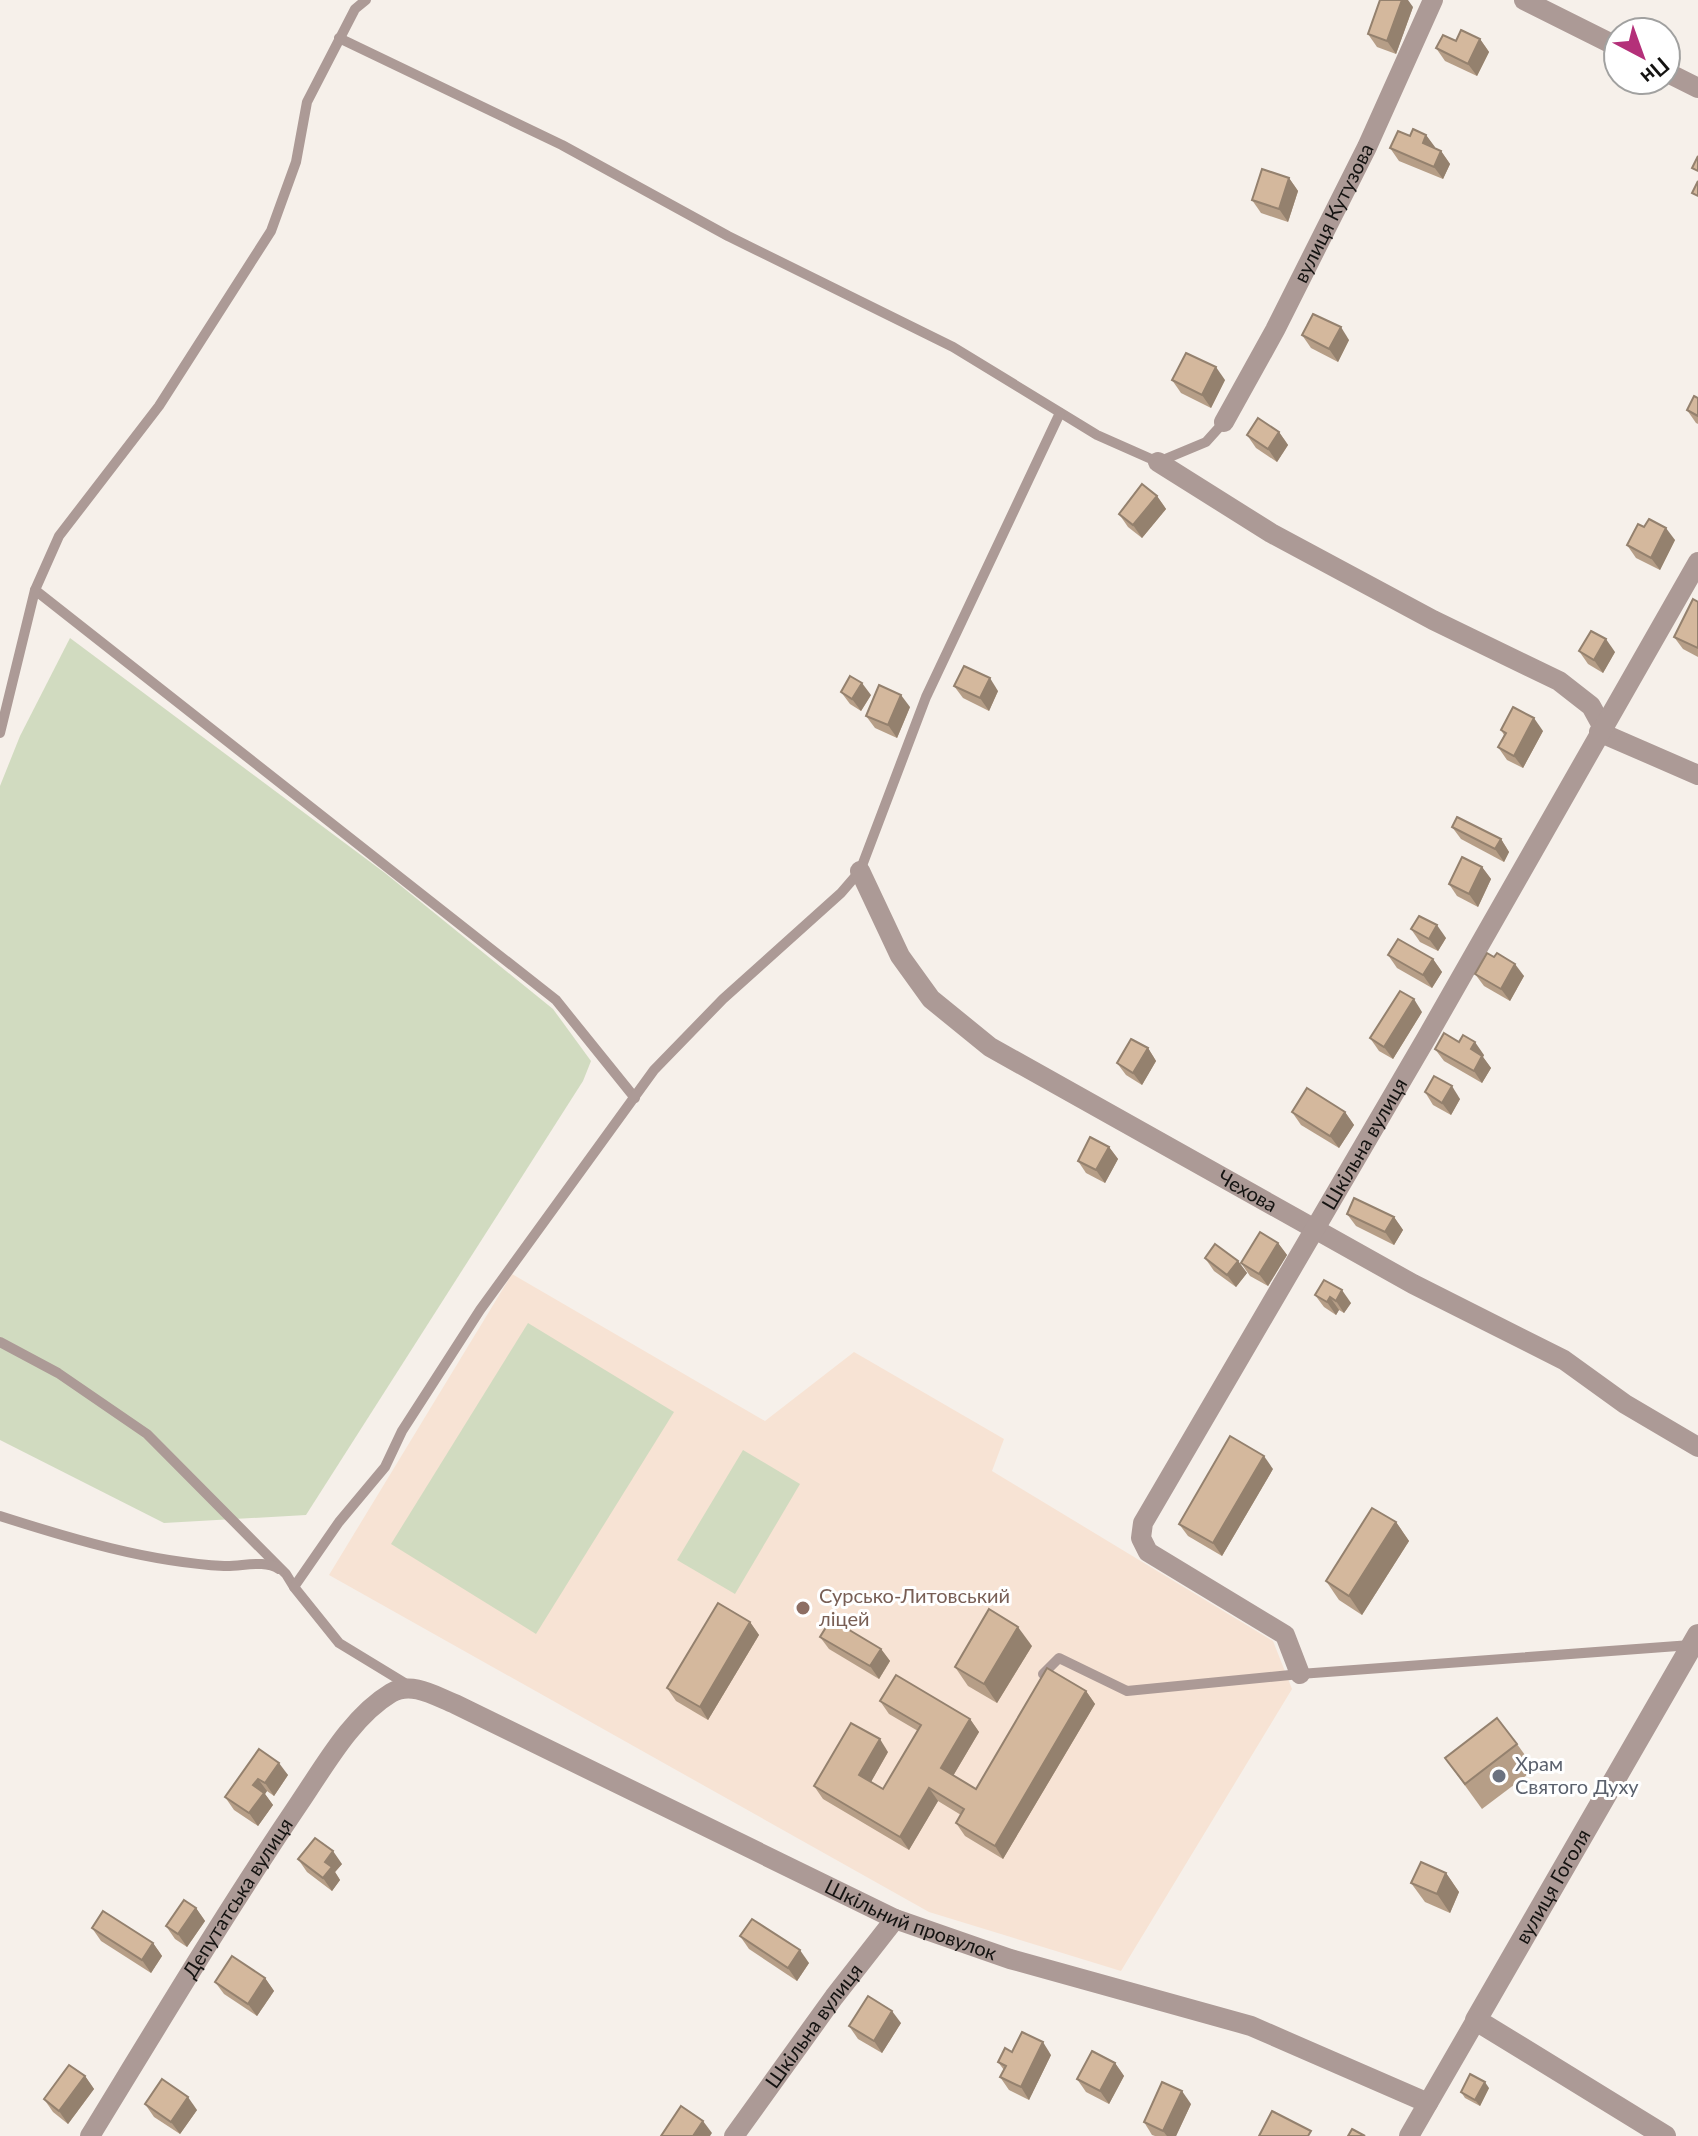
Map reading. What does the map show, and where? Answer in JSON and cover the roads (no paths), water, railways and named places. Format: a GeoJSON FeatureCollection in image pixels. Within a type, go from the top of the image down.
{"type":"FeatureCollection","features":[{"type":"Feature","properties":{"kind":"street","name":"вулиця Кутузова"},"geometry":{"type":"LineString","coordinates":[[1224,422],[1275,330],[1367,147],[1433,0]]}},
{"type":"Feature","properties":{"kind":"street"},"geometry":{"type":"LineString","coordinates":[[1524,0],[1602,39]]}},
{"type":"Feature","properties":{"kind":"street"},"geometry":{"type":"LineString","coordinates":[[1158,462],[1271,533],[1433,620],[1559,681],[1591,706],[1600,729],[1698,775]]}},
{"type":"Feature","properties":{"kind":"street","name":"Шкільна вулиця"},"geometry":{"type":"LineString","coordinates":[[1300,1674],[1285,1635],[1155,1557],[1144,1546],[1141,1530],[1698,562]]}},
{"type":"Feature","properties":{"kind":"street","name":"Чехова"},"geometry":{"type":"LineString","coordinates":[[860,871],[900,956],[931,999],[990,1047],[1413,1284],[1564,1360],[1625,1404],[1698,1447]]}},
{"type":"Feature","properties":{"kind":"street","name":"вулиця Гоголя"},"geometry":{"type":"LineString","coordinates":[[1409,2136],[1695,1640]]}},
{"type":"Feature","properties":{"kind":"street","name":"Шкільний провулок"},"geometry":{"type":"LineString","coordinates":[[412,1687],[455,1704],[895,1919],[1010,1959],[1251,2026],[1428,2103]]}},
{"type":"Feature","properties":{"kind":"street","name":"Депутатська вулиця"},"geometry":{"type":"LineString","coordinates":[[90,2136],[266,1852],[336,1750],[374,1706],[394,1691],[412,1687]]}},
{"type":"Feature","properties":{"kind":"street","name":"Шкільна вулиця"},"geometry":{"type":"LineString","coordinates":[[734,2136],[834,1997],[895,1919]]}},
{"type":"Feature","properties":{"kind":"street"},"geometry":{"type":"LineString","coordinates":[[1476,2020],[1665,2136]]}},
{"type":"Feature","properties":{"kind":"lane"},"geometry":{"type":"LineString","coordinates":[[0,733],[35,590],[59,536],[159,406],[271,231],[296,162],[307,102],[355,9],[366,0]]}},
{"type":"Feature","properties":{"kind":"lane"},"geometry":{"type":"LineString","coordinates":[[339,38],[562,145],[728,236],[953,347],[1132,453],[1158,462],[1206,442],[1224,422]]}},
{"type":"Feature","properties":{"kind":"lane"},"geometry":{"type":"LineString","coordinates":[[294,1587],[339,1522],[385,1467],[402,1431],[554,1203],[654,1070],[723,999],[841,893],[860,871],[926,697],[1060,413]]}},
{"type":"Feature","properties":{"kind":"lane"},"geometry":{"type":"LineString","coordinates":[[35,590],[556,1000],[635,1098]]}},
{"type":"Feature","properties":{"kind":"lane"},"geometry":{"type":"LineString","coordinates":[[0,1342],[58,1373],[147,1434],[286,1574],[339,1643],[412,1687]]}},
{"type":"Feature","properties":{"kind":"lane"},"geometry":{"type":"LineString","coordinates":[[0,1516],[64,1537],[133,1552],[224,1566],[272,1564],[286,1574]]}},
{"type":"Feature","properties":{"kind":"lane"},"geometry":{"type":"LineString","coordinates":[[1043,1674],[1059,1658],[1127,1691],[1695,1640]]}},
{"type":"Feature","properties":{"kind":"place","name":"Сурсько-Литовський ліцей"},"geometry":{"type":"Point","coordinates":[803,1608]}},
{"type":"Feature","properties":{"kind":"place","name":"Храм Святого Духу"},"geometry":{"type":"Point","coordinates":[1499,1776]}}]}
